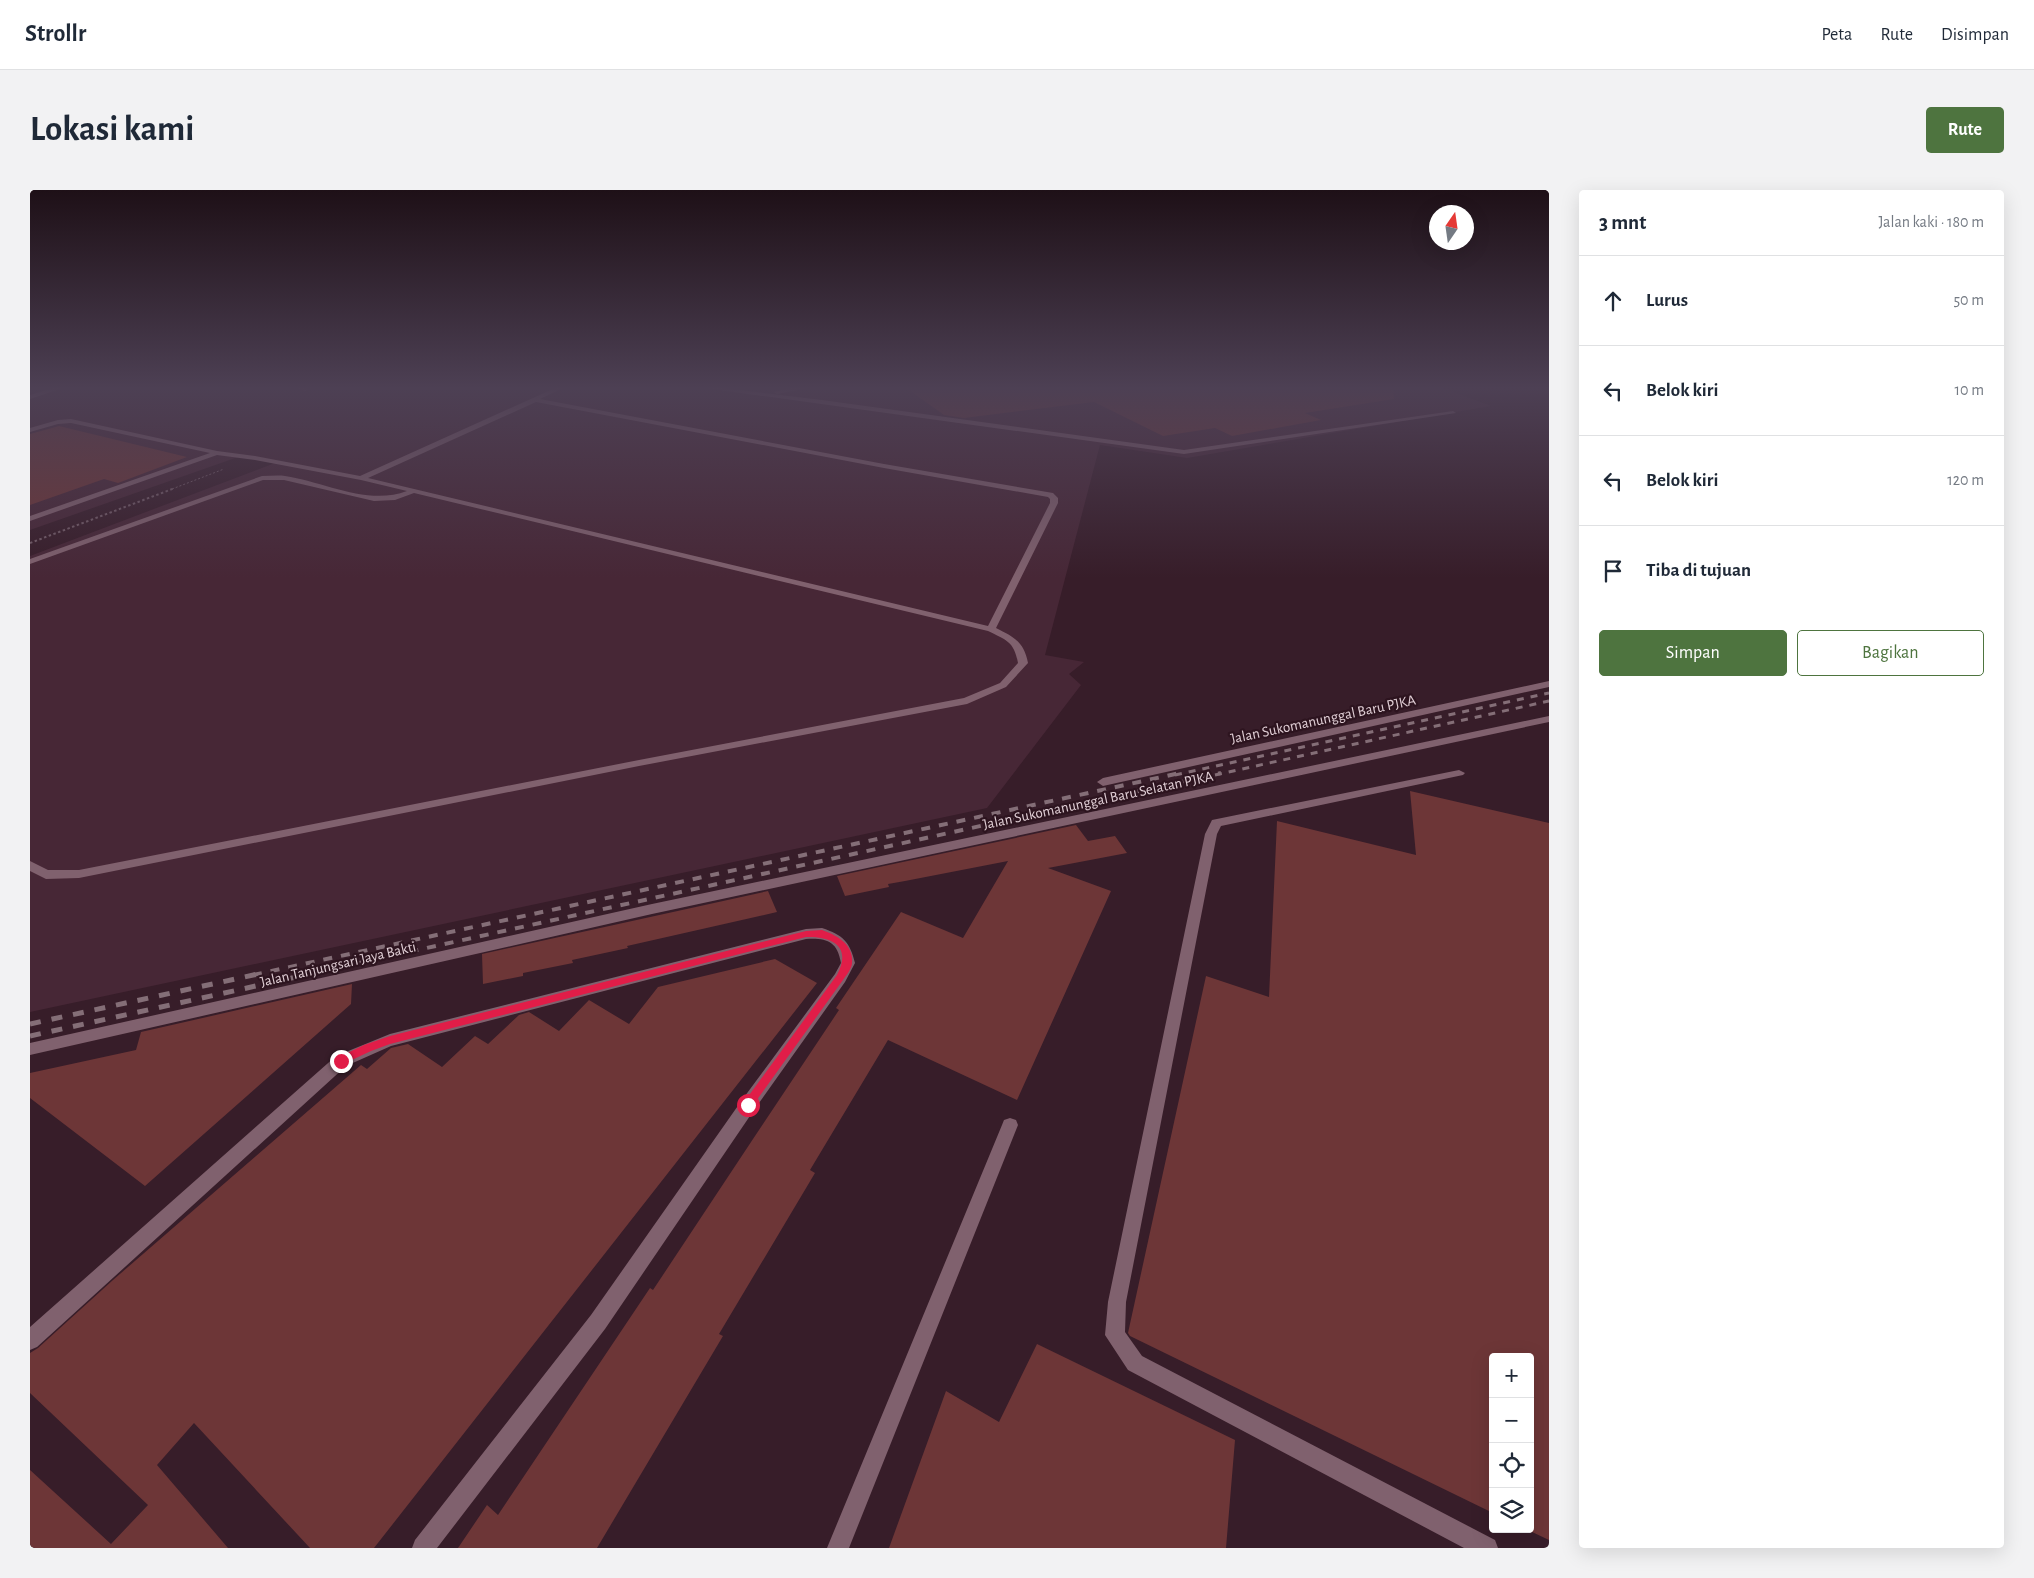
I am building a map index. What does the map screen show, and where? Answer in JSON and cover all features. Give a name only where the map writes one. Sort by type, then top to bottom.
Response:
[{"type":"street","points":[[30,866],[46,875],[79,874],[629,765],[968,701],[1003,685],[1023,663],[1020,647],[1014,640],[991,629],[362,478],[209,451]]},
{"type":"street","points":[[362,478],[421,451]]},
{"type":"street","points":[[807,451],[1050,495],[1054,498],[1054,504],[991,629]]},
{"type":"street","points":[[1162,451],[1188,451]]},
{"type":"street","points":[[30,519],[216,453]]},
{"type":"street","points":[[30,562],[262,478],[284,478],[374,499],[395,498],[413,491]]},
{"type":"street","name":"Jalan Sukomanunggal Baru PJKA","points":[[1103,782],[1549,684]]},
{"type":"street","name":"Jalan Sukomanunggal Baru Selatan PJKA","points":[[652,908],[1210,792],[1549,719]]},
{"type":"street","points":[[1459,773],[1216,823],[1211,834],[1117,1302],[1115,1335],[1135,1363],[1487,1548]]},
{"type":"street","name":"Jalan Tanjungsari Jaya Bakti","points":[[30,1049],[652,908]]},
{"type":"street","points":[[30,1340],[341,1061],[390,1040],[806,934],[822,933],[837,940],[845,949],[848,963],[840,978],[748,1105],[598,1322],[423,1548]]},
{"type":"street","points":[[838,1548],[1010,1125]]},
{"type":"path","points":[[30,543],[255,458]]},
{"type":"shaded area","points":[[30,451],[1098,451],[1045,655],[1084,662],[1069,674],[1081,685],[987,808],[30,1012],[30,556],[275,463],[241,456],[30,530]]},
{"type":"shaded area","points":[[1143,451],[1226,451],[1187,458]]},
{"type":"building","points":[[30,451],[164,451],[187,457],[118,483],[104,479],[30,505]]},
{"type":"building","points":[[1410,791],[1549,823],[1549,1540],[1534,1533],[1534,1353],[1489,1353],[1489,1511],[1130,1336],[1128,1333],[1206,976],[1269,997],[1277,821],[1416,855]]},
{"type":"building","points":[[1076,825],[1088,841],[1115,836],[1127,853],[1048,868],[1111,891],[1017,1100],[888,1040],[810,1170],[815,1173],[719,1334],[723,1336],[597,1548],[458,1548],[487,1505],[498,1515],[650,1288],[653,1290],[839,1010],[836,1008],[901,912],[963,938],[1008,861],[888,884],[889,887],[845,896],[837,876]]},
{"type":"building","points":[[768,891],[777,912],[627,946],[628,948],[572,960],[573,963],[523,973],[523,976],[483,984],[482,954]]},
{"type":"building","points":[[775,959],[817,983],[374,1548],[310,1548],[194,1423],[157,1465],[228,1548],[30,1548],[30,1470],[111,1544],[148,1505],[30,1393],[30,1353],[361,1065],[367,1069],[391,1048],[408,1044],[442,1067],[475,1036],[488,1044],[519,1015],[529,1012],[559,1031],[589,1000],[629,1024],[658,987]]},
{"type":"building","points":[[352,984],[351,1004],[145,1186],[30,1098],[30,1073],[136,1050],[141,1032]]},
{"type":"building","points":[[1037,1344],[1235,1440],[1226,1548],[889,1548],[946,1391],[999,1422]]},
{"type":"railway","points":[[1175,775],[1549,693]]},
{"type":"railway","points":[[1215,775],[1549,701]]},
{"type":"railway","points":[[253,975],[1180,773]]},
{"type":"railway","points":[[304,975],[1221,773]]},
{"type":"railway","points":[[30,1024],[258,974]]},
{"type":"railway","points":[[30,1036],[310,974]]},
{"type":"route","points":[[341,1061],[390,1040],[806,934],[822,933],[837,940],[845,949],[848,963],[840,978],[748,1105]]}]
